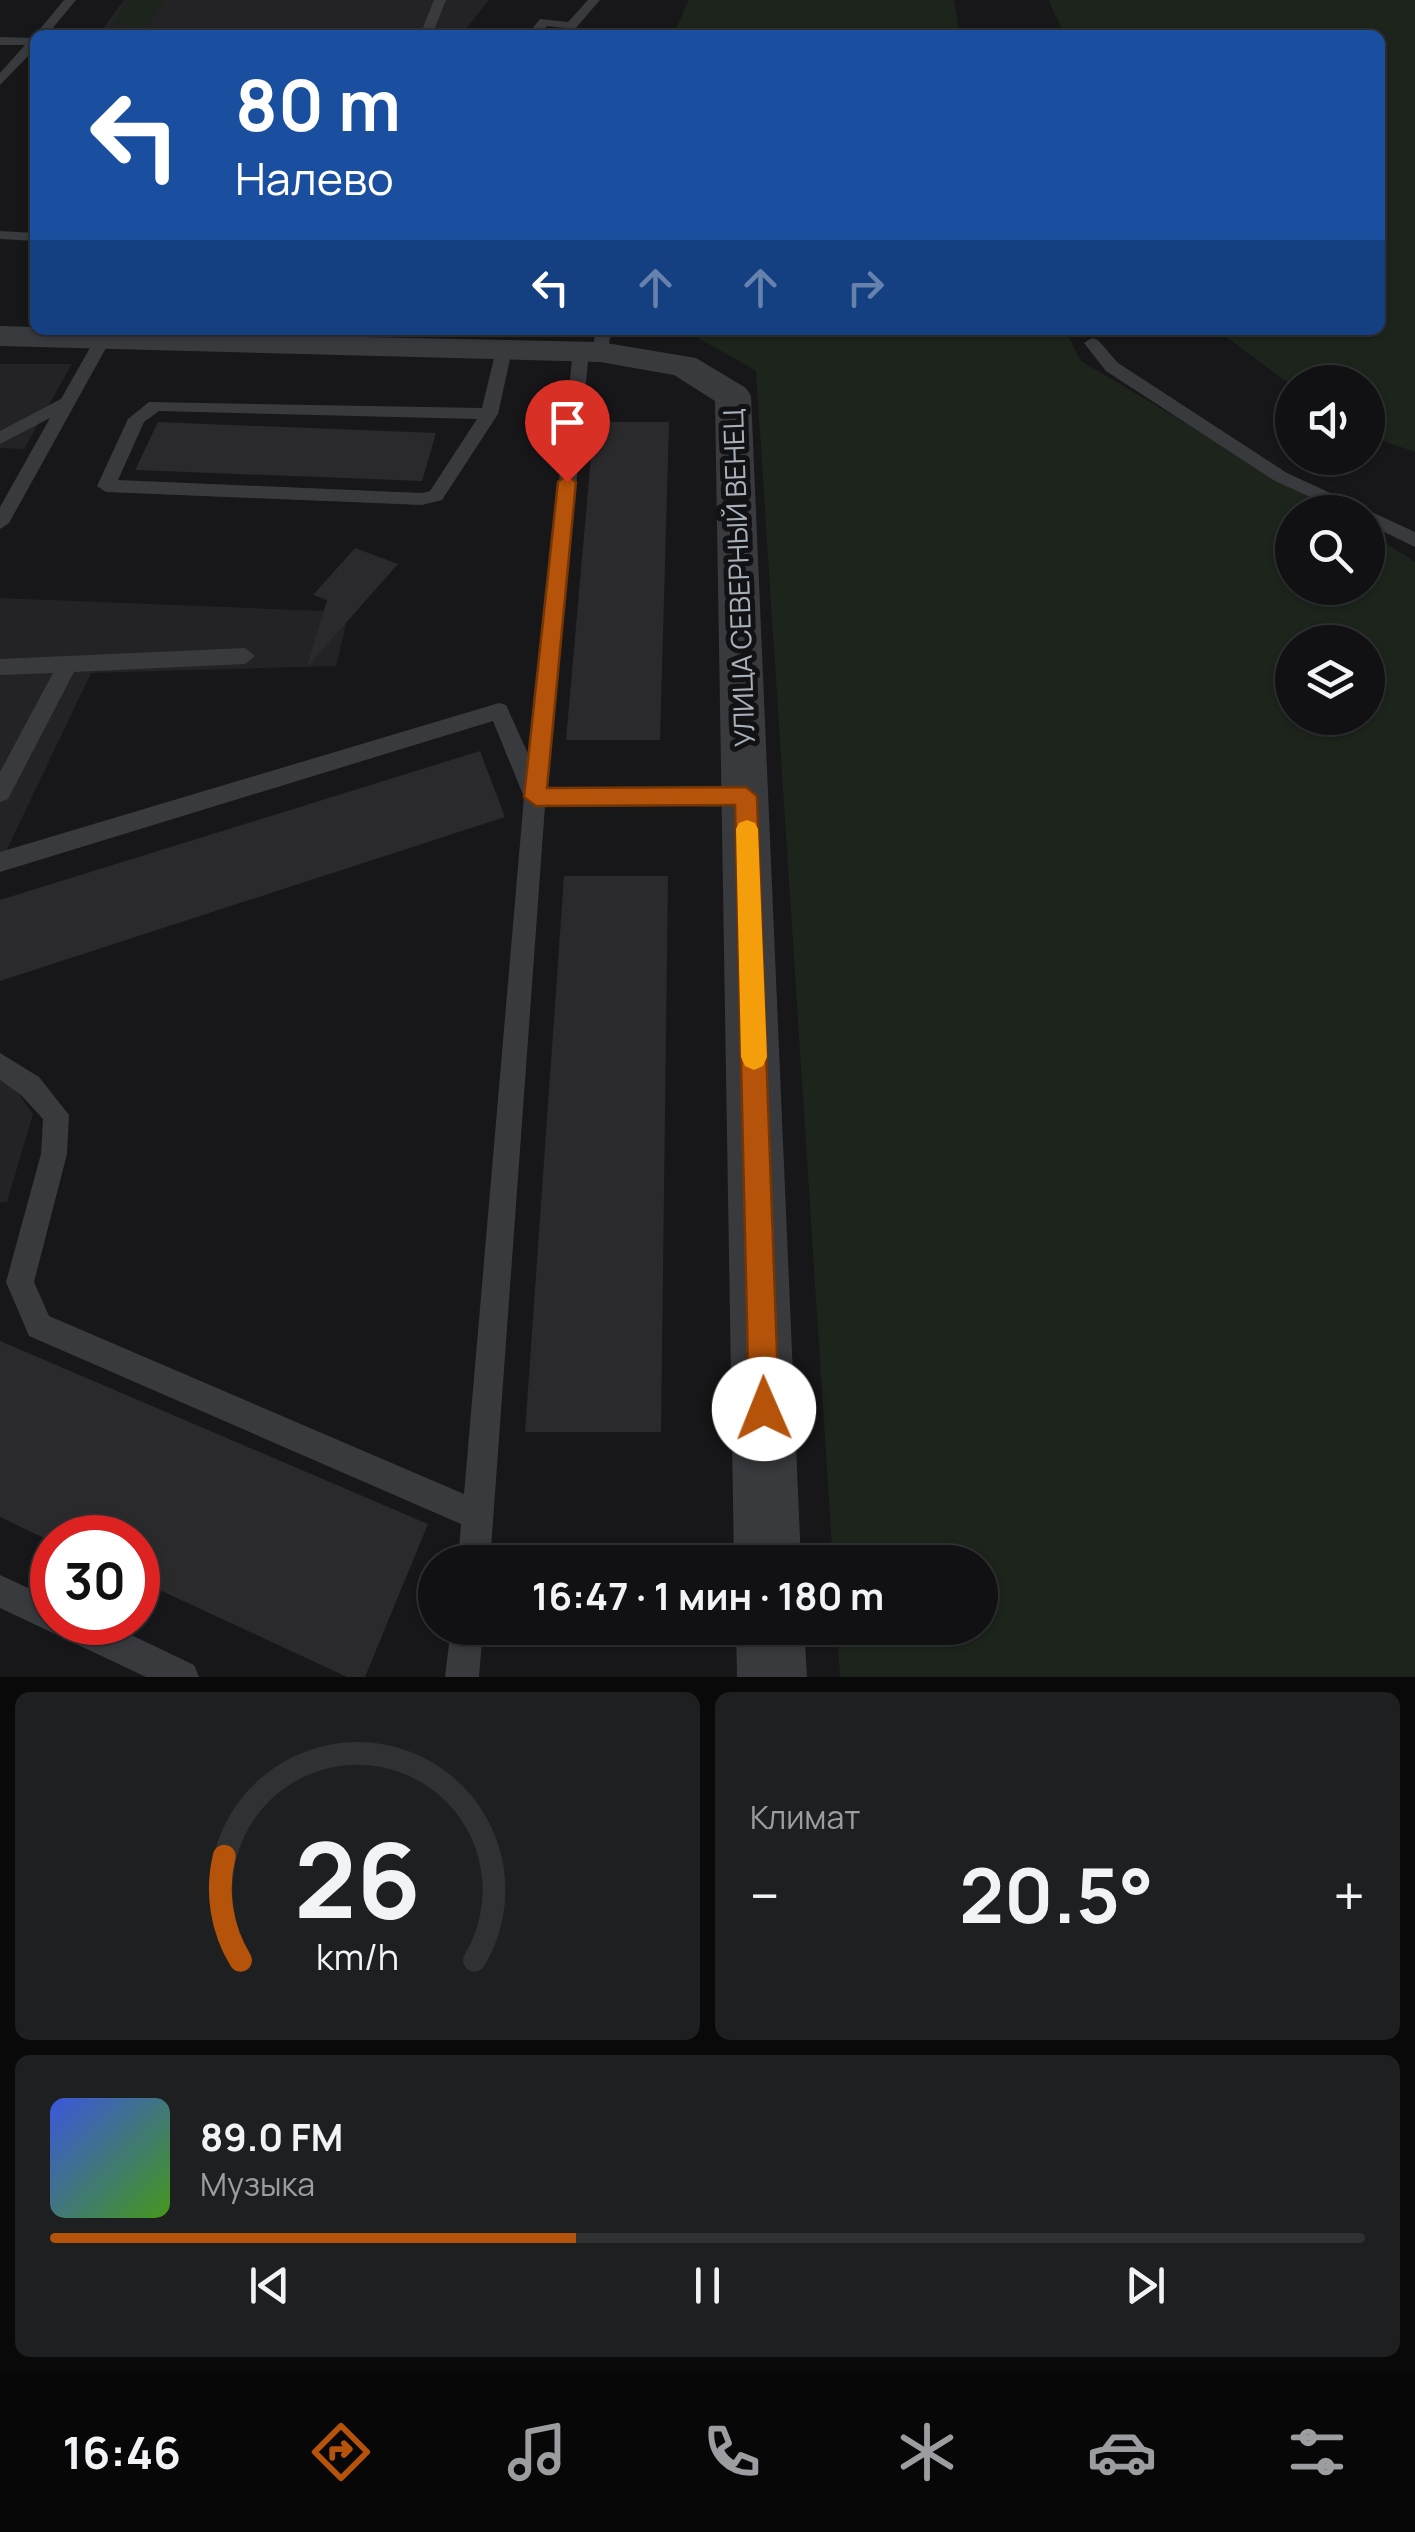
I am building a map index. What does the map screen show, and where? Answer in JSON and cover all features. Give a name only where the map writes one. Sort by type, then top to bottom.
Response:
[{"type":"street","points":[[0,336],[504,350],[595,344]]},
{"type":"street","name":"УЛИЦА СЕВЕРНЫЙ ВЕНЕЦ","points":[[595,344],[684,366],[733,396],[768,1545]]},
{"type":"street","points":[[771,1645],[772,1677]]},
{"type":"lane","points":[[45,30],[70,0]]},
{"type":"lane","points":[[428,30],[440,0]]},
{"type":"lane","points":[[537,30],[544,22],[571,26],[594,0]]},
{"type":"lane","points":[[0,41],[30,42]]},
{"type":"lane","points":[[0,81],[30,48]]},
{"type":"lane","points":[[0,235],[30,236]]},
{"type":"lane","points":[[0,523],[98,336]]},
{"type":"lane","points":[[1092,343],[1112,367],[1280,478],[1319,495]]},
{"type":"lane","points":[[475,1545],[536,797],[595,344]]},
{"type":"lane","points":[[489,414],[155,406],[137,419],[106,486],[422,500],[436,496],[489,414],[504,350]]},
{"type":"lane","points":[[0,438],[65,403]]},
{"type":"lane","points":[[1385,525],[1415,540]]},
{"type":"lane","points":[[0,667],[244,656]]},
{"type":"lane","points":[[0,793],[68,666]]},
{"type":"lane","points":[[0,862],[499,711],[536,797]]},
{"type":"lane","points":[[536,797],[746,796]]},
{"type":"lane","points":[[0,1065],[30,1086],[56,1115],[54,1154],[20,1282],[39,1326],[478,1516]]},
{"type":"lane","points":[[0,1591],[30,1605]]},
{"type":"lane","points":[[115,1645],[182,1677]]},
{"type":"lane","points":[[462,1677],[465,1645]]},
{"type":"shaded area","points":[[124,0],[489,0],[465,30],[102,30]]},
{"type":"shaded area","points":[[130,0],[165,0],[147,26],[111,25]]},
{"type":"shaded area","points":[[689,0],[954,0],[959,30],[675,30]]},
{"type":"shaded area","points":[[1048,0],[1415,0],[1415,452],[1385,442],[1385,365],[1275,365],[1275,373],[1224,335],[1385,335],[1385,30],[1063,30]]},
{"type":"shaded area","points":[[693,335],[1068,335],[1081,361],[1307,495],[1275,495],[1275,605],[1385,605],[1385,543],[1415,562],[1415,1677],[840,1677],[838,1645],[998,1645],[998,1545],[832,1545],[756,371]]},
{"type":"shaded area","points":[[0,364],[72,364],[24,449],[0,448]]},
{"type":"shaded area","points":[[0,598],[349,612],[336,666],[91,673],[0,864]]},
{"type":"shaded area","points":[[0,1067],[33,1114],[7,1202],[0,1202]]},
{"type":"building","points":[[158,422],[436,433],[422,481],[135,470]]},
{"type":"building","points":[[594,422],[669,422],[660,740],[566,740]]},
{"type":"building","points":[[355,548],[398,564],[307,667],[327,600],[313,595]]},
{"type":"building","points":[[480,751],[505,817],[0,981],[0,900]]},
{"type":"building","points":[[564,876],[668,876],[661,1432],[525,1432]]},
{"type":"building","points":[[0,1341],[428,1524],[365,1677],[347,1677],[160,1590],[160,1515],[30,1515],[30,1531],[0,1517]]},
{"type":"slow traffic","points":[[747,829],[754,1057]]},
{"type":"route","points":[[567,482],[536,797],[746,796],[764,1409]]}]
